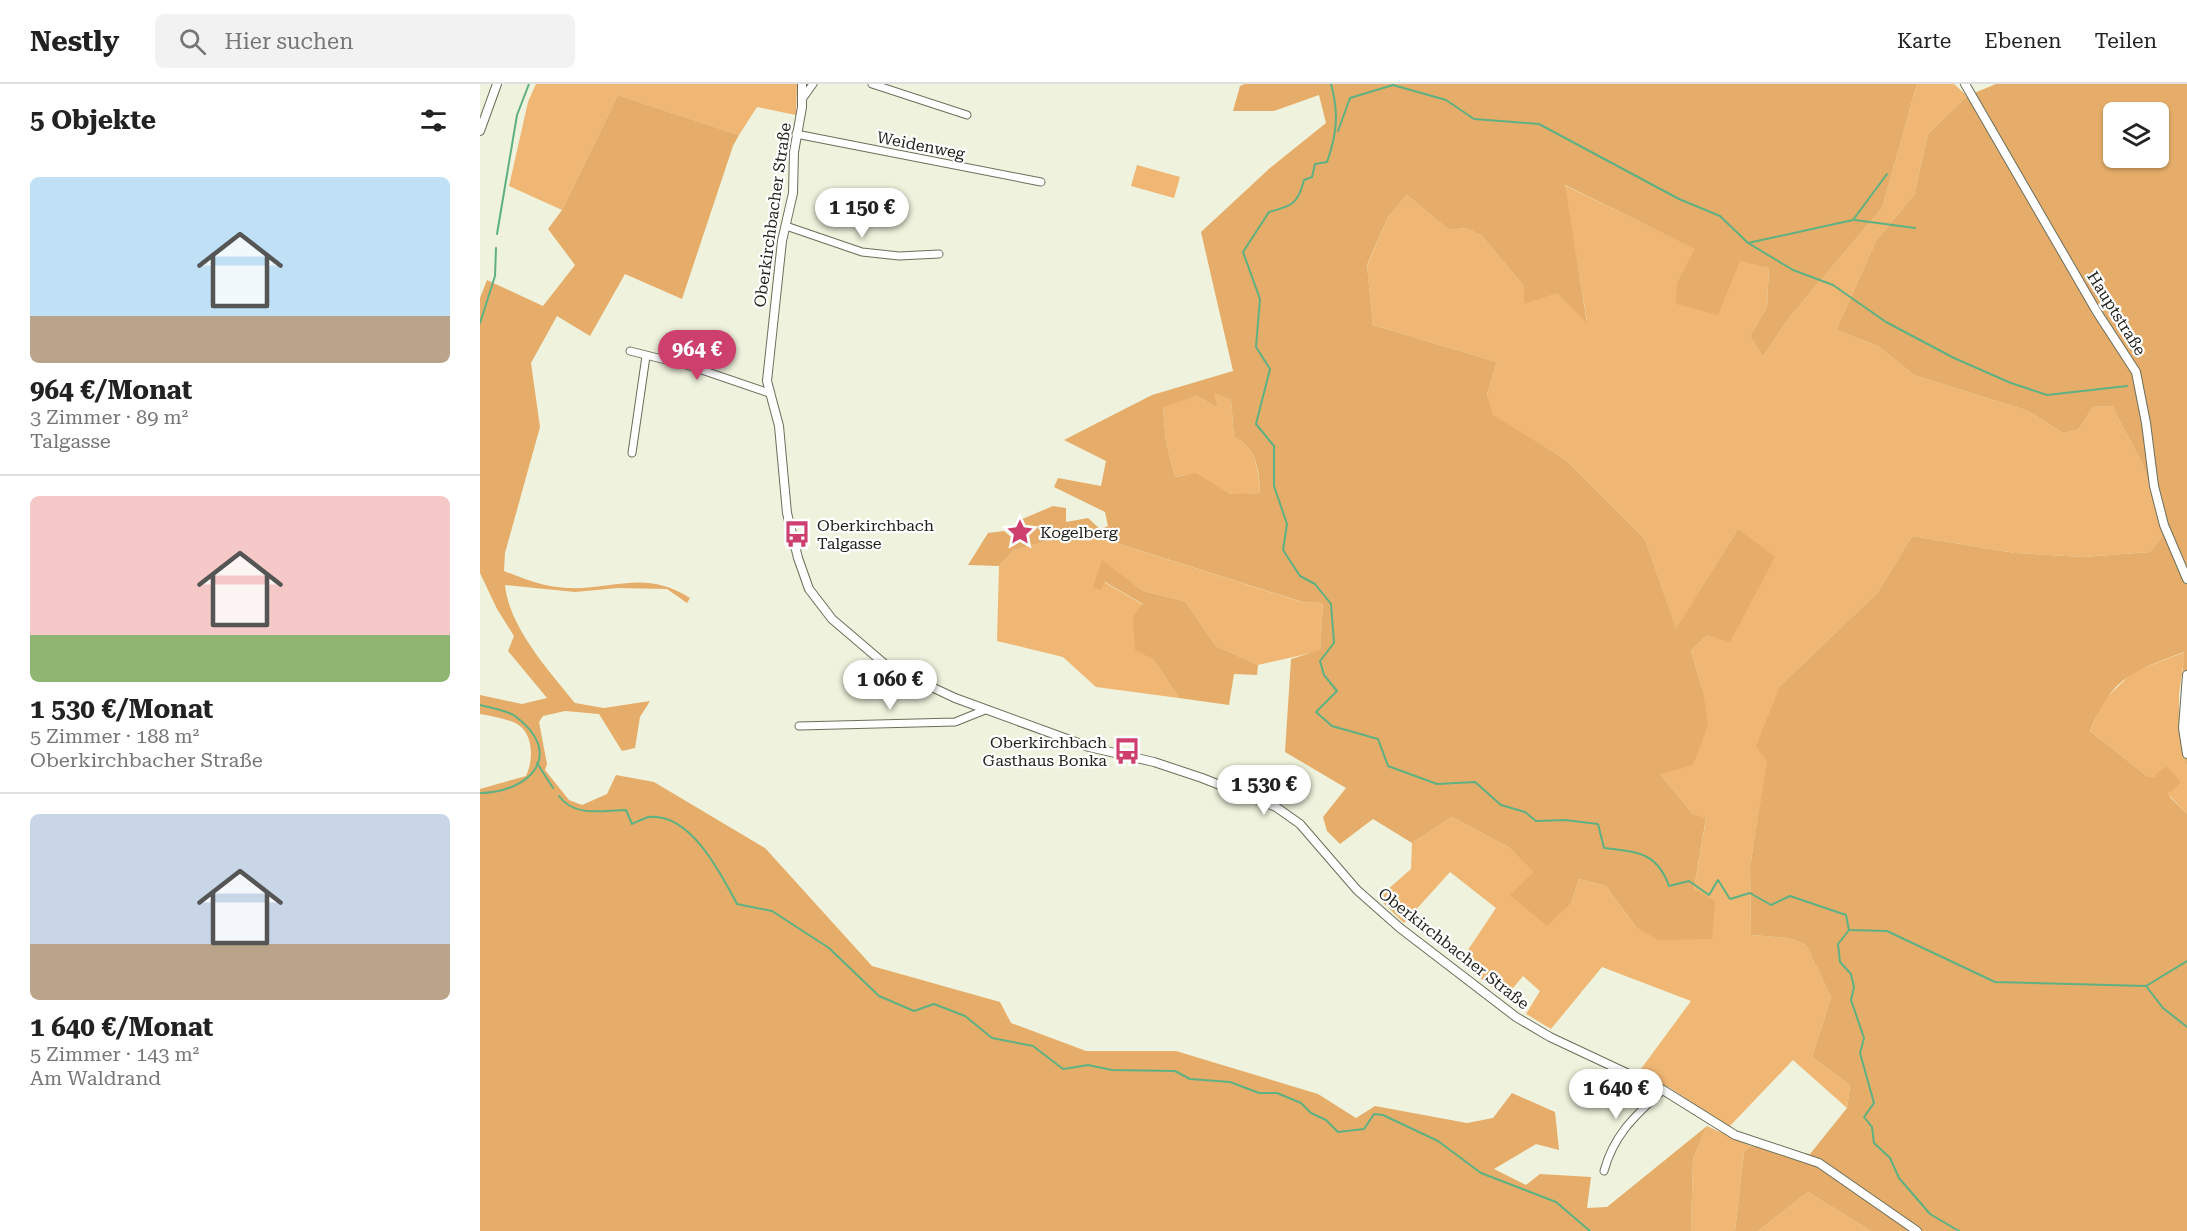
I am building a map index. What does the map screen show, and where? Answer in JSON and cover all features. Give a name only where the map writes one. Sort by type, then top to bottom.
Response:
[{"type":"street","points":[[480,131],[497,84]]},
{"type":"street","name":"Oberkirchbacher Straße","points":[[802,84],[803,98],[796,134],[794,193],[786,226],[770,341],[767,381],[779,426],[786,513],[804,577],[817,601],[845,632],[887,666],[985,710],[1089,747],[1154,762],[1202,777],[1276,807],[1307,830],[1357,890],[1400,928],[1516,1017],[1550,1037],[1662,1090],[1734,1135],[1819,1163],[1917,1231]]},
{"type":"street","points":[[803,98],[813,84]]},
{"type":"street","points":[[872,84],[967,115]]},
{"type":"street","name":"Hauptstraße","points":[[1965,84],[2097,312],[2136,372],[2146,423],[2154,486],[2164,525],[2187,579]]},
{"type":"street","name":"Weidenweg","points":[[796,134],[1041,182]]},
{"type":"street","points":[[786,226],[862,252],[898,256],[939,254]]},
{"type":"street","points":[[630,351],[690,366],[770,393]]},
{"type":"street","points":[[632,453],[646,356]]},
{"type":"street","points":[[2187,675],[2183,728],[2187,754]]},
{"type":"street","points":[[799,726],[955,722],[985,710]]},
{"type":"street","points":[[1604,1171],[1610,1148],[1633,1118],[1662,1090]]},
{"type":"shaded area","points":[[536,84],[797,84],[796,115],[757,107],[739,135],[618,95],[562,210],[509,186],[528,102]]},
{"type":"shaded area","points":[[1245,84],[1917,84],[1882,208],[1788,319],[1763,357],[1750,336],[1767,307],[1769,268],[1740,261],[1718,315],[1676,304],[1677,282],[1695,249],[1565,185],[1587,323],[1557,293],[1524,304],[1524,286],[1481,235],[1465,228],[1449,230],[1407,195],[1388,217],[1367,265],[1373,325],[1497,362],[1487,394],[1493,415],[1566,460],[1645,539],[1676,629],[1738,529],[1775,557],[1730,642],[1707,635],[1691,651],[1703,691],[1708,725],[1693,765],[1660,774],[1693,814],[1706,818],[1694,889],[1715,901],[1712,939],[1658,940],[1636,927],[1606,886],[1579,879],[1571,903],[1547,926],[1510,895],[1534,872],[1510,848],[1452,817],[1412,843],[1373,819],[1340,844],[1327,831],[1323,817],[1346,788],[1285,752],[1291,659],[1320,650],[1323,603],[1302,602],[1082,532],[1014,550],[999,566],[968,565],[988,533],[1004,531],[1010,536],[1018,534],[1020,520],[1053,506],[1066,508],[1066,522],[1088,518],[1100,529],[1108,526],[1105,512],[1054,487],[1058,478],[1101,486],[1106,461],[1064,440],[1152,395],[1233,371],[1201,232],[1270,168],[1326,123],[1319,95],[1274,111],[1233,111],[1240,86]],"holes":[[[1214,393],[1231,400],[1234,437],[1248,447],[1252,453],[1259,476],[1260,493],[1230,494],[1196,473],[1175,477],[1166,442],[1163,407],[1197,396],[1218,408]]]},
{"type":"shaded area","points":[[1917,84],[1954,84],[1967,96],[1928,134],[1914,195],[1876,241],[1836,330],[1878,346],[1914,375],[2028,411],[2063,433],[2078,430],[2093,407],[2112,406],[2142,463],[2164,534],[2150,552],[2083,557],[2015,553],[1912,536],[1878,592],[1780,686],[1750,867],[1751,935],[1789,938],[1806,945],[1831,997],[1812,1057],[1850,1085],[1847,1108],[1793,1060],[1729,1127],[1670,1088],[1638,1073],[1691,1001],[1602,967],[1551,1029],[1526,1014],[1540,991],[1523,976],[1505,998],[1460,962],[1496,908],[1450,872],[1404,923],[1378,898],[1411,869],[1412,843],[1452,817],[1510,848],[1571,903],[1579,879],[1606,886],[1636,927],[1694,889],[1706,819],[1693,814],[1660,774],[1703,691],[1691,651],[1707,635],[1738,529],[1676,630],[1645,539],[1566,460],[1492,415],[1487,394],[1497,362],[1373,325],[1367,266],[1388,217],[1407,195],[1449,230],[1465,228],[1481,235],[1524,286],[1557,293],[1587,321],[1564,185],[1696,249],[1677,282],[1740,260],[1769,268],[1767,307],[1750,336],[1763,357],[1788,319],[1882,208]]},
{"type":"shaded area","points":[[1996,84],[2187,84],[2187,767],[2180,724],[2184,652],[2137,671],[2126,678],[2107,698],[2090,731],[2148,777],[2157,777],[2155,775],[2166,766],[2181,782],[2171,792],[2167,791],[2187,814],[2187,1231],[1871,1231],[1808,1192],[1758,1231],[1735,1231],[1744,1152],[1751,1146],[1810,1154],[1847,1108],[1850,1085],[1812,1057],[1831,997],[1806,945],[1789,938],[1751,935],[1750,867],[1767,761],[1756,746],[1780,686],[1878,592],[1912,536],[2015,553],[2083,557],[2150,552],[2164,534],[2142,463],[2112,406],[2093,407],[2078,430],[2063,433],[2028,411],[1914,375],[1878,346],[1836,330],[1876,241],[1914,195],[1928,134],[1967,96]]},
{"type":"shaded area","points":[[618,95],[739,135],[733,146],[682,299],[625,274],[590,336],[557,316],[531,363],[540,427],[505,553],[504,571],[535,582],[567,588],[629,583],[658,584],[690,598],[687,603],[667,589],[618,588],[575,592],[505,585],[508,601],[522,632],[542,663],[575,703],[604,708],[650,701],[640,717],[635,748],[622,751],[599,714],[565,711],[543,716],[539,722],[547,764],[545,770],[569,800],[582,805],[607,794],[616,775],[654,782],[765,848],[872,966],[1000,1002],[1011,1023],[1086,1051],[1176,1051],[1318,1094],[1356,1118],[1375,1106],[1467,1123],[1493,1118],[1512,1093],[1555,1112],[1559,1150],[1536,1144],[1494,1169],[1526,1185],[1540,1174],[1591,1177],[1587,1208],[1607,1207],[1707,1126],[1693,1159],[1691,1231],[480,1231],[480,789],[526,776],[531,754],[528,738],[520,726],[505,719],[480,714],[480,695],[522,704],[547,698],[508,651],[514,636],[497,609],[480,573],[480,298],[487,280],[543,306],[575,265],[548,229],[562,210]]},
{"type":"shaded area","points":[[1137,165],[1180,177],[1174,198],[1131,186]]},
{"type":"shaded area","points":[[1213,392],[1231,400],[1234,437],[1252,453],[1257,468],[1260,493],[1232,494],[1194,475],[1175,477],[1166,442],[1163,406],[1197,396],[1218,408]]},
{"type":"shaded area","points":[[1082,532],[1301,602],[1323,603],[1320,651],[1258,665],[1216,646],[1185,601],[1143,591],[1102,561],[1104,582],[1144,605],[1153,659],[1179,698],[1096,687],[1063,657],[997,641],[999,566],[1014,550]]},
{"type":"shaded area","points":[[1102,560],[1143,591],[1185,601],[1216,646],[1258,665],[1257,675],[1234,674],[1229,705],[1179,698],[1153,659],[1135,650],[1133,616],[1143,604],[1105,582],[1101,590],[1093,587]]},
{"type":"shaded area","points":[[2185,652],[2179,694],[2179,727],[2187,767],[2187,814],[2167,793],[2166,766],[2156,775],[2157,777],[2148,777],[2090,731],[2103,701],[2133,672]]},
{"type":"shaded area","points":[[1707,1126],[1751,1146],[1744,1152],[1735,1231],[1691,1231],[1693,1159]]},
{"type":"shaded area","points":[[1808,1192],[1871,1231],[1758,1231]]},
{"type":"waterway","points":[[497,234],[517,115],[529,84]]},
{"type":"waterway","points":[[1331,84],[1336,123],[1327,162],[1315,164],[1312,177],[1304,180],[1293,203],[1269,212],[1243,252],[1260,299],[1256,347],[1270,369],[1256,424],[1274,446],[1274,486],[1287,524],[1283,550],[1300,576],[1315,584],[1331,604],[1334,643],[1320,661],[1324,675],[1337,691],[1316,712],[1332,726],[1378,739],[1388,766],[1437,784],[1475,782],[1501,805],[1525,812],[1536,821],[1565,820],[1598,824],[1604,848],[1636,853],[1652,860],[1664,875],[1669,886],[1689,881],[1709,895],[1718,880],[1730,899],[1750,893],[1771,905],[1790,896],[1846,915],[1849,930],[1887,931],[1995,982],[2146,986],[2163,1008],[2187,1027]]},
{"type":"waterway","points":[[1338,131],[1350,98],[1393,85],[1446,100],[1474,119],[1539,124],[1679,199],[1720,216],[1748,243],[1793,270],[1833,285],[1886,322],[1954,358],[2011,383],[2047,395],[2127,386]]},
{"type":"waterway","points":[[1748,243],[1853,220],[1887,174]]},
{"type":"waterway","points":[[1855,220],[1915,228]]},
{"type":"waterway","points":[[480,323],[495,276],[496,248]]},
{"type":"waterway","points":[[480,705],[515,716],[530,730],[538,744],[540,756],[536,768],[527,778],[514,786],[480,793]]},
{"type":"waterway","points":[[537,763],[553,788]]},
{"type":"waterway","points":[[559,796],[566,803],[581,810],[626,810],[632,824],[649,817],[664,818],[678,825],[703,848],[737,904],[772,911],[829,948],[879,996],[914,1011],[934,1004],[965,1016],[992,1038],[1033,1046],[1063,1069],[1088,1065],[1112,1070],[1175,1071],[1190,1079],[1230,1082],[1259,1093],[1277,1093],[1301,1103],[1311,1113],[1326,1120],[1338,1132],[1364,1129],[1374,1114],[1383,1115],[1438,1141],[1481,1173],[1556,1202],[1590,1231]]},
{"type":"waterway","points":[[1849,930],[1838,944],[1840,962],[1851,974],[1854,987],[1851,1000],[1864,1038],[1860,1053],[1874,1103],[1864,1117],[1872,1127],[1874,1143],[1890,1158],[1899,1178],[1930,1214],[1959,1231]]},
{"type":"waterway","points":[[2146,986],[2187,961]]},
{"type":"place","name":"Kogelberg","points":[[1020,532]]},
{"type":"place","name":"Oberkirchbach Talgasse","points":[[797,534]]},
{"type":"place","name":"Oberkirchbach Gasthaus Bonka","points":[[1127,751]]}]
